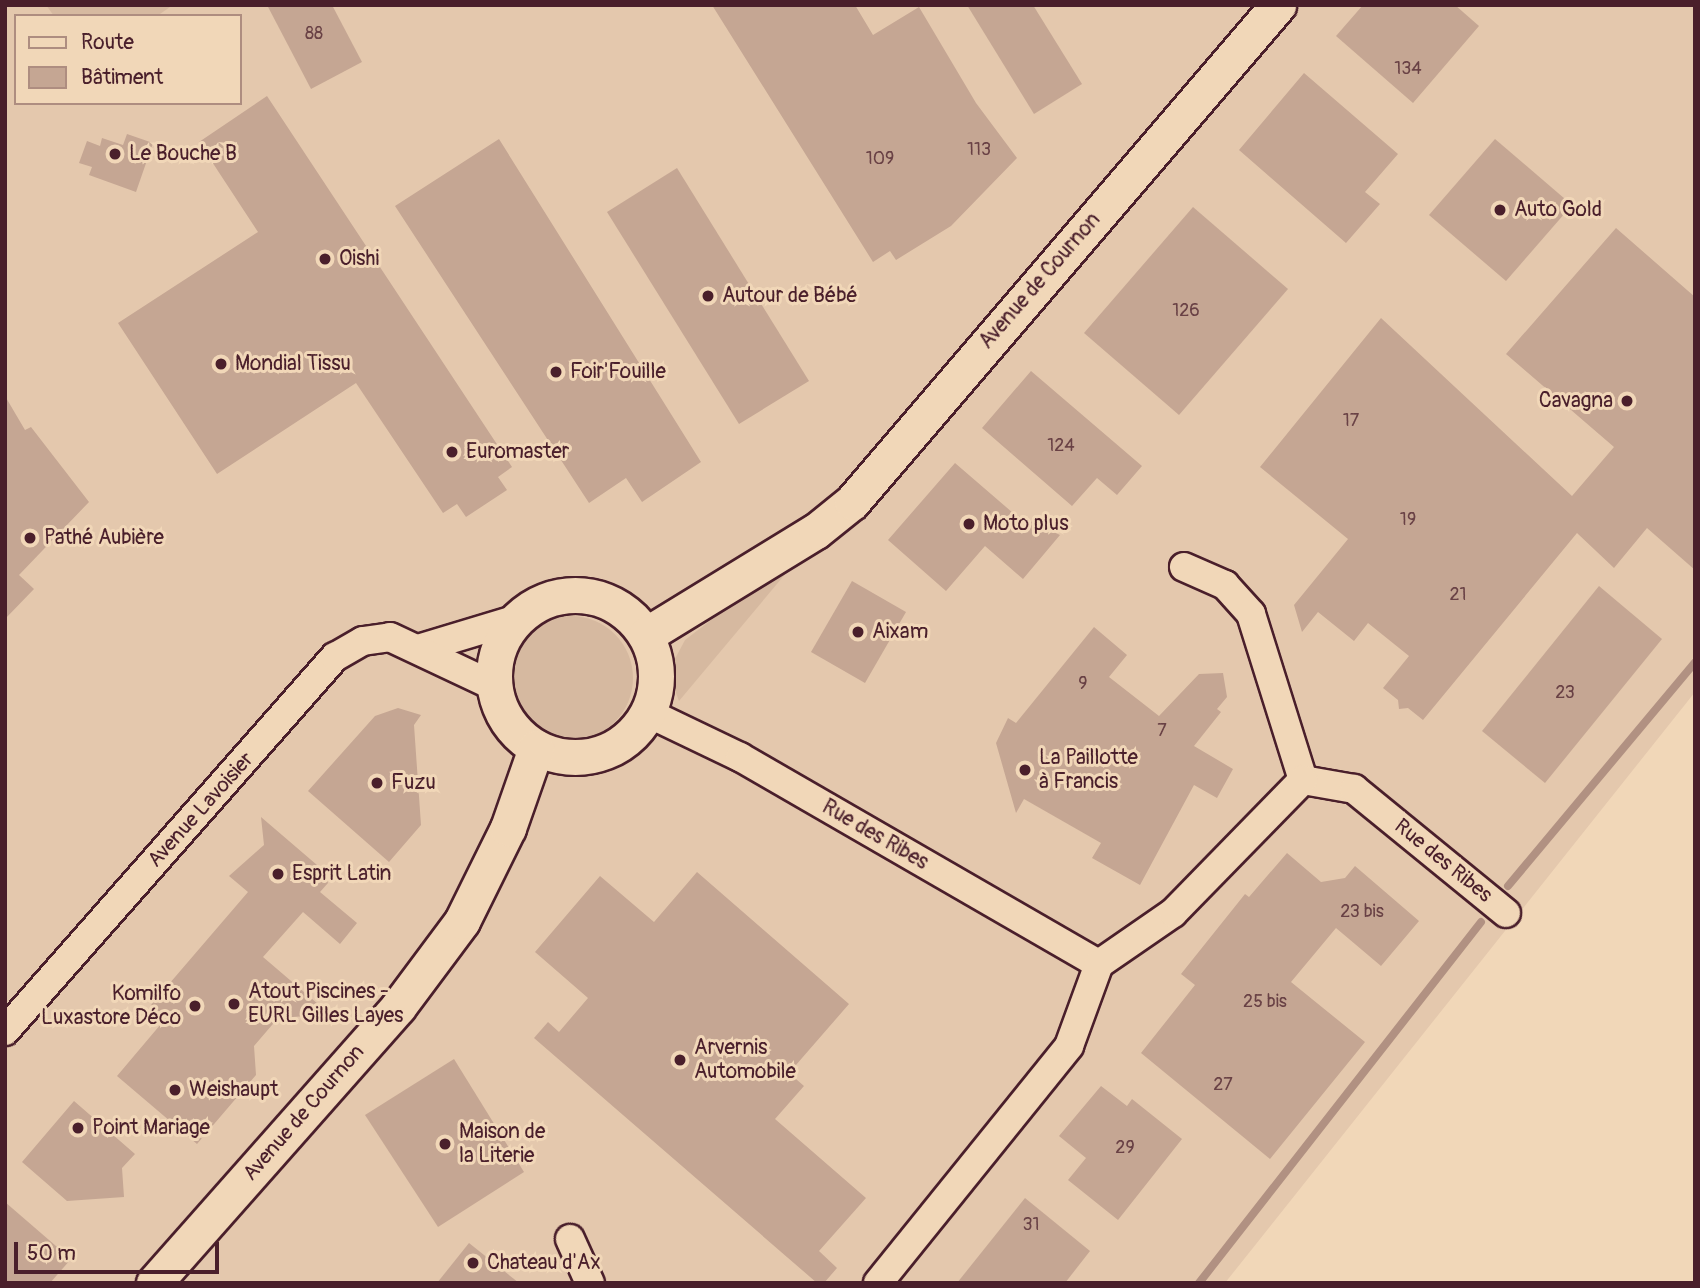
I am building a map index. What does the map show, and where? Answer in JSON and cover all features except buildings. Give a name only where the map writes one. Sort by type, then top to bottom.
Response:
[{"type":"main road","name":"Avenue de Cournon","points":[[791,542],[1259,5]]},
{"type":"main road","name":"Avenue de Cournon","points":[[646,635],[791,542],[816,531],[852,502],[1278,5]]},
{"type":"main road","points":[[585,595],[620,608],[646,635],[655,660],[656,687],[648,713],[628,739],[599,754],[567,758],[536,748],[507,722],[494,686],[498,650],[517,619],[549,599],[585,595]]},
{"type":"main road","name":"Avenue de Cournon","points":[[154,1283],[398,1007],[462,921],[508,828],[536,748]]},
{"type":"street","points":[[878,1283],[1069,1046],[1099,964],[1173,913],[1303,780],[1251,614],[1225,585],[1184,567]]},
{"type":"street","points":[[421,648],[517,619]]},
{"type":"street","name":"Avenue Lavoisier","points":[[5,1031],[335,657],[363,641],[390,637],[421,648],[494,686]]},
{"type":"street","name":"Rue des Ribes","points":[[648,713],[740,757],[1099,964]]},
{"type":"street","name":"Rue des Ribes","points":[[1303,780],[1354,789],[1506,913]]},
{"type":"street","points":[[570,1240],[590,1283]]},
{"type":"shaded area","points":[[5,5],[1695,5],[1695,692],[1225,1283],[5,1283]]},
{"type":"shaded area","points":[[46,5],[173,5],[160,14],[53,14]]},
{"type":"shaded area","points":[[787,562],[792,566],[679,701],[668,672],[685,640]]},
{"type":"shaded area","points":[[571,616],[595,620],[615,634],[629,654],[633,678],[629,702],[615,722],[595,736],[571,740],[547,736],[527,722],[513,702],[509,678],[513,654],[527,634],[547,620]]},
{"type":"waterway","points":[[1508,886],[1695,662]]},
{"type":"waterway","points":[[1199,1283],[1481,922]]},
{"type":"place","name":"Le Bouche B","points":[[115,154]]},
{"type":"place","name":"Auto Gold","points":[[1500,210]]},
{"type":"place","name":"Oishi","points":[[325,259]]},
{"type":"place","name":"Autour de Bébé","points":[[708,296]]},
{"type":"place","name":"Mondial Tissu","points":[[221,364]]},
{"type":"place","name":"Foir'Fouille","points":[[556,372]]},
{"type":"place","name":"Cavagna","points":[[1627,401]]},
{"type":"place","name":"Euromaster","points":[[452,452]]},
{"type":"place","name":"Moto plus","points":[[969,524]]},
{"type":"place","name":"Pathé Aubière","points":[[30,538]]},
{"type":"place","name":"Aixam","points":[[858,632]]},
{"type":"place","name":"La Paillotte à Francis","points":[[1025,770]]},
{"type":"place","name":"Fuzu","points":[[377,783]]},
{"type":"place","name":"Esprit Latin","points":[[278,874]]},
{"type":"place","name":"Atout Piscines - EURL Gilles Layes","points":[[234,1004]]},
{"type":"place","name":"Komilfo Luxastore Déco","points":[[195,1006]]},
{"type":"place","name":"Arvernis Automobile","points":[[680,1060]]},
{"type":"place","name":"Weishaupt","points":[[175,1090]]},
{"type":"place","name":"Point Mariage","points":[[78,1128]]},
{"type":"place","name":"Maison de la Literie","points":[[445,1144]]},
{"type":"place","name":"Chateau d'Ax","points":[[473,1263]]}]
